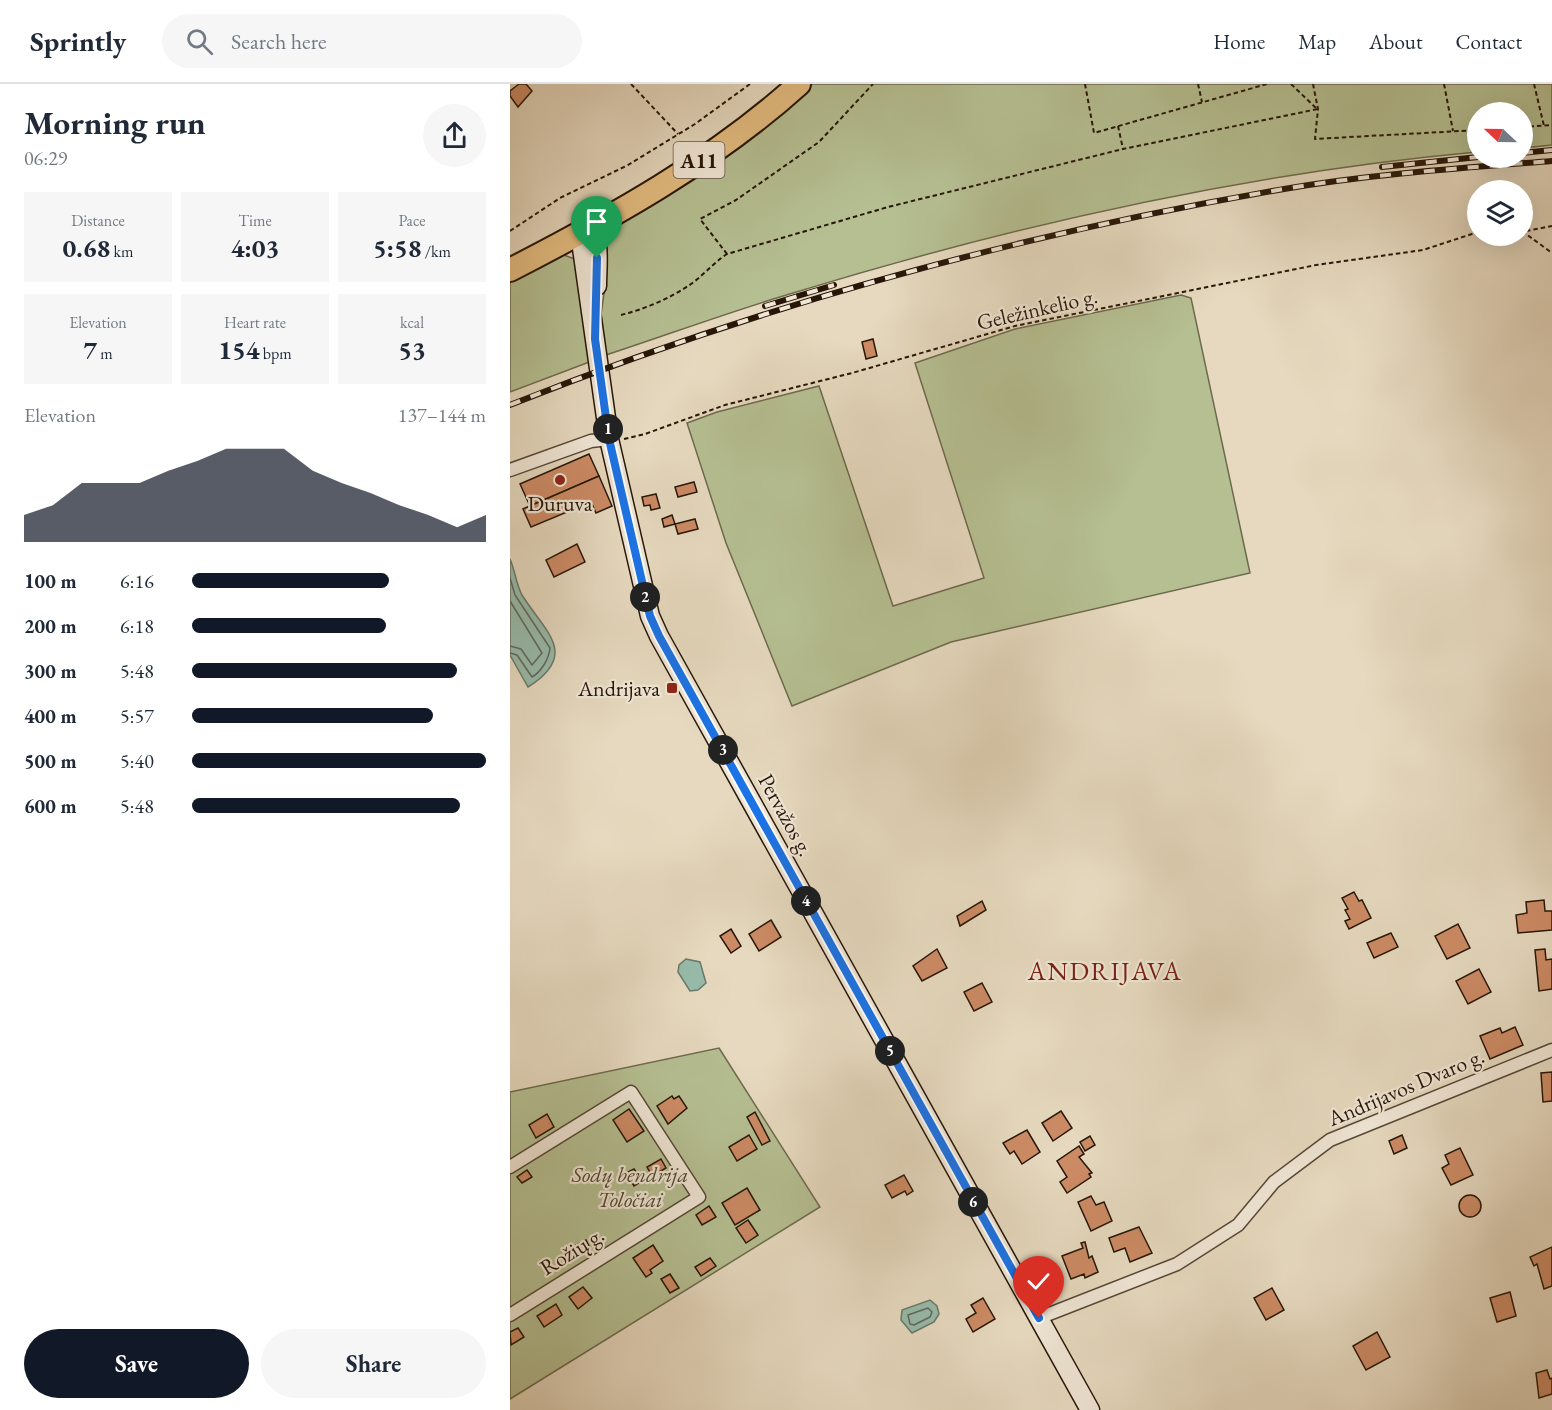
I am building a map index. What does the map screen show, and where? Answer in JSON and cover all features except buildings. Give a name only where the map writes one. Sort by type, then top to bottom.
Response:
[{"type":"highway","name":"A11","points":[[510,255],[586,226],[714,135],[780,84]]},
{"type":"highway","name":"A11","points":[[510,270],[690,167],[776,104],[799,84]]},
{"type":"main road","name":"Pervažos g.","points":[[586,226],[597,250],[595,339],[609,439],[641,580],[659,636],[1090,1410]]},
{"type":"street","points":[[510,470],[591,441],[609,439]]},
{"type":"street","name":"Andrijavos Dvaro g.","points":[[1039,1318],[1177,1264],[1238,1225],[1274,1182],[1330,1140],[1552,1050]]},
{"type":"street","name":"Rožių g.","points":[[510,1167],[631,1092],[699,1197],[510,1315]]},
{"type":"path","points":[[631,84],[678,135]]},
{"type":"path","points":[[510,231],[560,198],[628,165],[678,135],[750,84]]},
{"type":"path","points":[[727,254],[700,219],[736,200],[819,142],[873,84]]},
{"type":"path","points":[[1085,84],[1094,133],[1267,84]]},
{"type":"path","points":[[1198,84],[1202,102]]},
{"type":"path","points":[[1291,84],[1318,109]]},
{"type":"path","points":[[1313,84],[1318,109],[1315,139],[1467,130]]},
{"type":"path","points":[[1444,84],[1453,131]]},
{"type":"path","points":[[1534,84],[1544,126]]},
{"type":"path","points":[[621,315],[641,310],[691,284],[710,265],[727,254],[888,207],[1123,149],[1318,109]]},
{"type":"path","points":[[1533,126],[1552,125]]},
{"type":"path","points":[[1118,126],[1123,149]]},
{"type":"path","points":[[1533,229],[1552,226]]},
{"type":"path","name":"Geležinkelio g.","points":[[609,439],[645,434],[725,405],[852,373],[1015,326],[1316,265],[1423,250],[1467,236]]},
{"type":"path","points":[[1533,238],[1552,253]]},
{"type":"green space","points":[[810,84],[1552,84],[1552,145],[1533,147],[1533,102],[1467,102],[1467,153],[1304,173],[1132,205],[1046,224],[961,245],[793,293],[603,356],[599,330],[605,286],[604,244],[607,231],[781,109]]},
{"type":"green space","points":[[561,254],[575,259],[592,361],[510,392],[510,275]]},
{"type":"green space","points":[[1181,295],[1191,298],[1250,573],[951,642],[792,706],[726,543],[687,423],[717,412],[819,386],[893,606],[984,578],[915,363],[1015,329]]},
{"type":"green space","name":"Sodų bendrija Toločiai","points":[[719,1048],[820,1207],[510,1399],[510,1092]]},
{"type":"water","points":[[510,559],[522,595],[548,632],[555,653],[552,664],[544,675],[528,687],[510,655]]},
{"type":"water","points":[[686,959],[700,962],[706,983],[698,990],[690,991],[678,972],[679,965]]},
{"type":"water","points":[[930,1300],[937,1306],[939,1314],[934,1322],[912,1333],[901,1320],[902,1310]]},
{"type":"railway","points":[[1533,152],[1552,150]]},
{"type":"railway","points":[[1382,167],[1467,158]]},
{"type":"railway","points":[[510,405],[604,369],[795,305],[989,251],[1087,228],[1185,207],[1350,179],[1552,161]]},
{"type":"railway","points":[[765,306],[834,285]]},
{"type":"place","name":"Duruva","points":[[560,480]]},
{"type":"place","name":"Andrijava","points":[[672,688]]},
{"type":"district","name":"ANDRIJAVA","points":[[1105,971]]},
{"type":"route","points":[[597,258],[595,339],[609,439],[650,616],[659,636],[1039,1318]]}]
